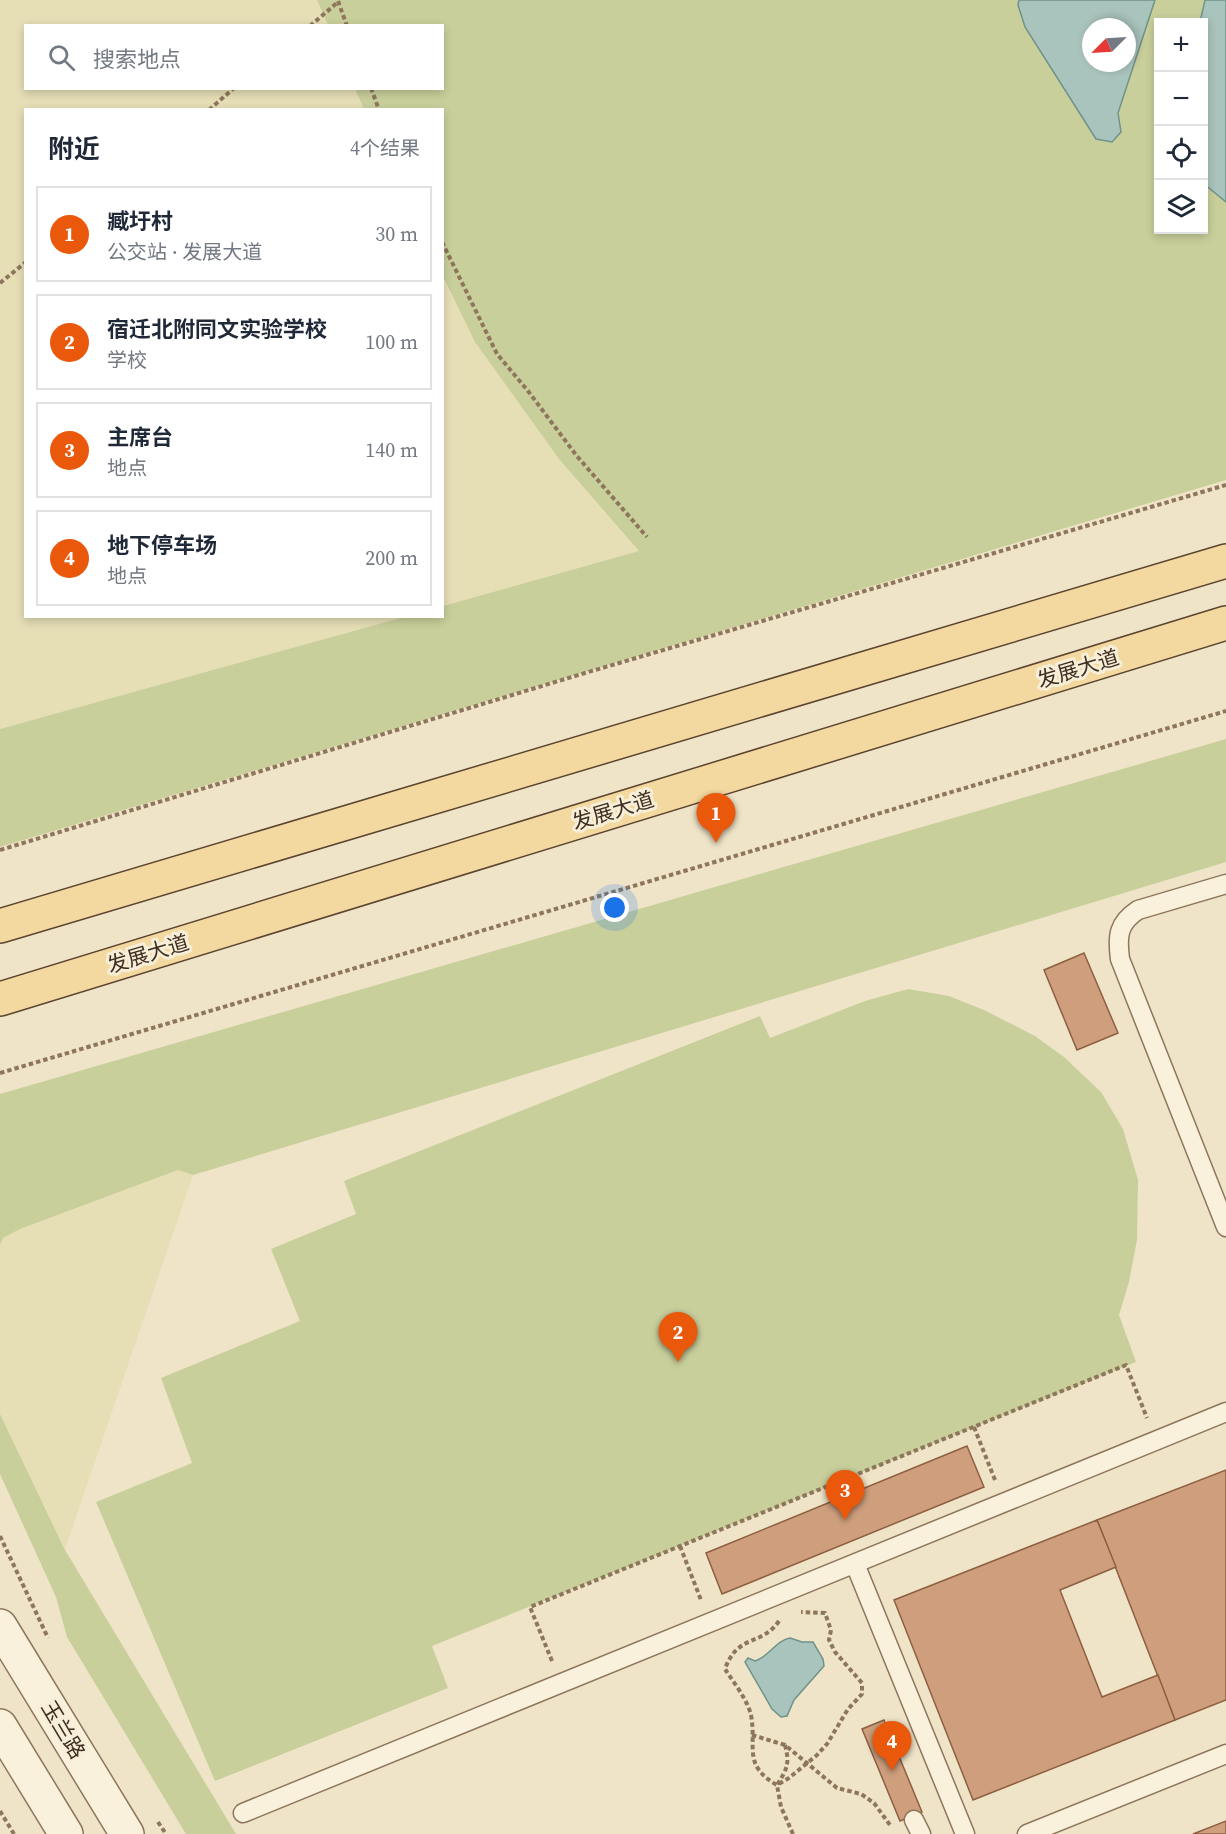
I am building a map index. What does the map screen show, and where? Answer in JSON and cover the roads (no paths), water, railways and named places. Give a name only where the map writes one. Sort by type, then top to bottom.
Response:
[{"type":"main road","points":[[0,926],[1226,561]]},
{"type":"main road","name":"发展大道","points":[[0,999],[1226,623]]},
{"type":"street","name":"玉兰路","points":[[0,1618],[7,1637],[127,1834]]},
{"type":"street","points":[[0,1726],[66,1834]]},
{"type":"lane","points":[[1226,884],[1138,910],[1126,917],[1120,929],[1118,945],[1120,959],[1226,1227]]},
{"type":"lane","points":[[243,1814],[1226,1412]]},
{"type":"lane","points":[[855,1564],[965,1834]]},
{"type":"lane","points":[[1027,1834],[1226,1754]]},
{"type":"water","points":[[1019,0],[1155,0],[1136,58],[1136,18],[1082,18],[1082,72],[1131,72],[1118,113],[1121,132],[1112,142],[1096,139],[1025,27],[1018,5]]},
{"type":"water","points":[[1205,0],[1226,0],[1226,202],[1208,187],[1208,18],[1201,18]]},
{"type":"water","points":[[790,1638],[802,1642],[813,1642],[823,1659],[824,1666],[794,1700],[787,1716],[781,1717],[772,1709],[745,1662],[748,1658],[755,1661],[760,1659],[780,1642]]},
{"type":"place","name":"臧圩村","points":[[716,843]]},
{"type":"place","name":"宿迁北附同文实验学校","points":[[678,1362]]},
{"type":"place","name":"主席台","points":[[845,1520]]},
{"type":"place","name":"地下停车场","points":[[892,1771]]}]
